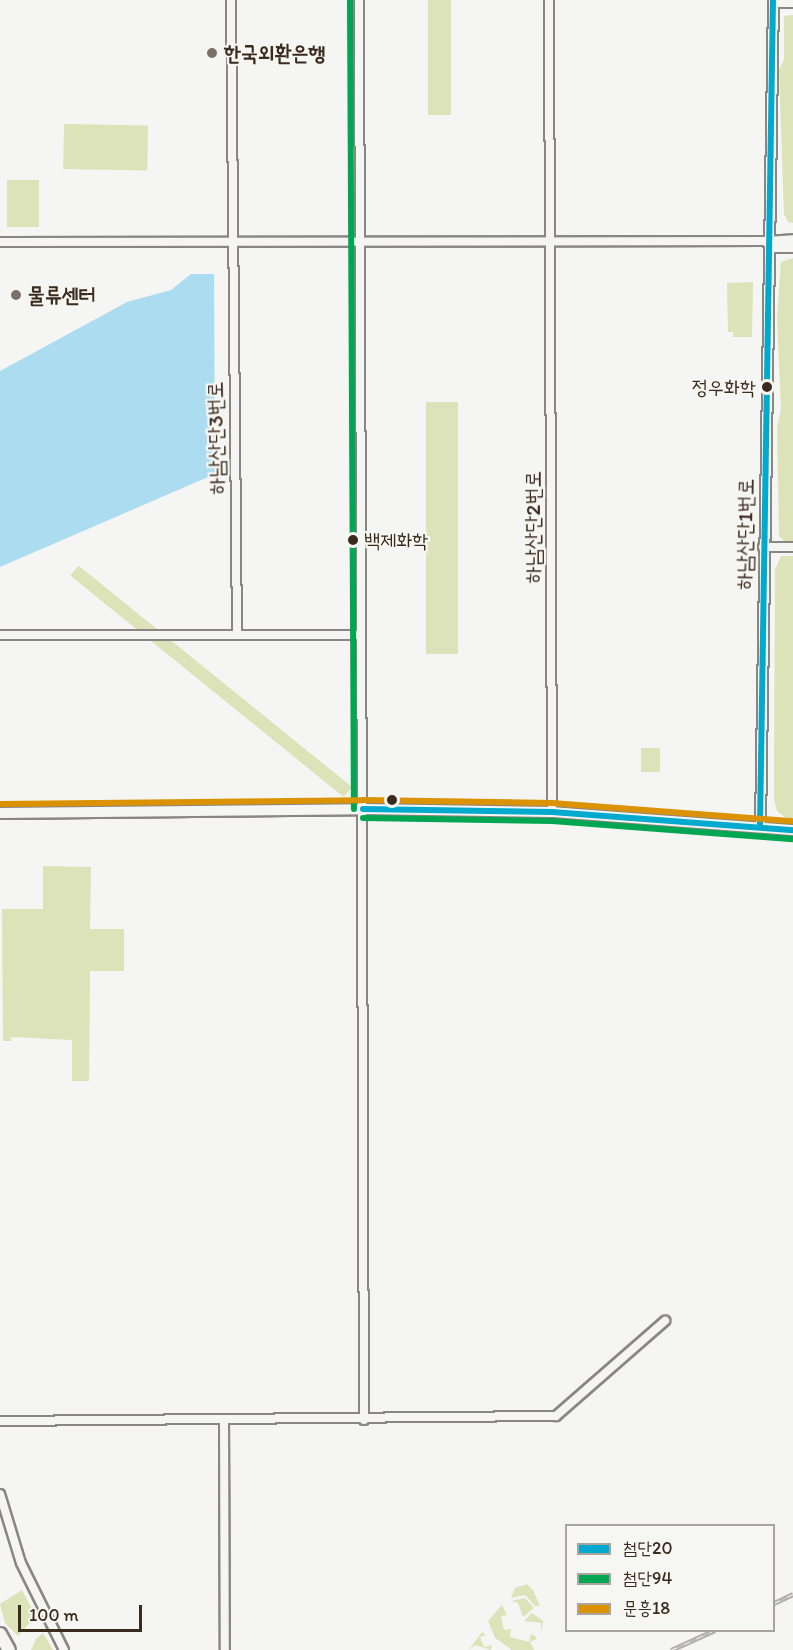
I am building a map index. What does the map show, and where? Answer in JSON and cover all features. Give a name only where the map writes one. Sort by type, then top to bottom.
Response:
[{"type":"highway","points":[[0,1634],[9,1650]]},
{"type":"main road","points":[[0,813],[363,809],[552,812],[793,830]]},
{"type":"street","name":"하남산단3번로","points":[[231,0],[231,242],[237,634]]},
{"type":"street","points":[[359,0],[362,242],[364,1420]]},
{"type":"street","name":"하남산단2번로","points":[[549,0],[552,812]]},
{"type":"street","points":[[773,2],[793,3]]},
{"type":"street","name":"하남산단1번로","points":[[760,826],[766,241],[773,2]]},
{"type":"street","points":[[0,242],[550,242],[793,239]]},
{"type":"street","points":[[766,241],[772,247],[793,247]]},
{"type":"street","points":[[763,547],[793,548]]},
{"type":"street","points":[[0,635],[361,635]]},
{"type":"street","points":[[0,1421],[364,1420],[556,1416],[664,1321]]},
{"type":"street","points":[[224,1419],[225,1650]]},
{"type":"street","points":[[0,1494],[21,1563],[64,1650]]},
{"type":"green space","points":[[428,0],[451,0],[451,115],[428,115]]},
{"type":"green space","points":[[793,15],[793,223],[788,222],[784,214],[779,70],[784,60],[784,16]]},
{"type":"green space","points":[[64,124],[148,125],[147,170],[63,169]]},
{"type":"green space","points":[[7,180],[39,180],[39,227],[7,227]]},
{"type":"green space","points":[[793,258],[793,541],[784,541],[779,536],[777,427],[781,409],[777,317],[781,262]]},
{"type":"green space","points":[[753,282],[752,337],[733,337],[733,332],[728,332],[727,283]]},
{"type":"green space","points":[[426,402],[458,402],[458,654],[426,654]]},
{"type":"green space","points":[[781,556],[793,556],[793,818],[786,818],[777,811],[774,799],[775,570]]},
{"type":"green space","points":[[78,565],[352,787],[344,797],[70,576]]},
{"type":"green space","points":[[641,748],[660,748],[660,772],[641,772]]},
{"type":"green space","points":[[43,866],[91,867],[90,929],[124,929],[124,971],[90,971],[89,1081],[72,1081],[72,1040],[11,1037],[11,1041],[3,1041],[2,909],[43,909]]},
{"type":"green space","points":[[527,1584],[533,1590],[540,1606],[535,1606],[525,1595],[511,1598],[515,1588]]},
{"type":"green space","points":[[22,1590],[36,1616],[18,1636],[5,1623],[0,1604]]},
{"type":"green space","points":[[525,1598],[534,1608],[523,1617],[518,1603],[511,1601]]},
{"type":"green space","points":[[502,1605],[507,1615],[501,1616],[504,1630],[511,1629],[510,1637],[529,1642],[531,1634],[535,1636],[537,1639],[530,1642],[534,1650],[512,1650],[495,1638],[488,1621]]},
{"type":"green space","points":[[532,1613],[543,1621],[541,1632],[541,1623],[524,1621]]},
{"type":"green space","points":[[482,1632],[486,1635],[480,1637],[484,1647],[492,1645],[491,1650],[475,1645],[469,1650]]},
{"type":"green space","points":[[43,1633],[53,1650],[31,1650],[36,1639]]},
{"type":"water","points":[[191,274],[214,274],[215,474],[0,567],[0,371],[127,302],[171,290]]},
{"type":"railway","points":[[775,1603],[793,1594]]},
{"type":"railway","points":[[671,1650],[711,1632]]},
{"type":"transit line","name":"첨단94","points":[[350,0],[354,809]]},
{"type":"transit line","name":"첨단20","points":[[760,826],[773,0]]},
{"type":"transit line","name":"문흥18","points":[[0,804],[363,800],[552,803],[793,821]]},
{"type":"transit line","name":"첨단20","points":[[363,809],[552,812],[793,830]]},
{"type":"transit line","name":"첨단94","points":[[363,818],[552,821],[792,839]]},
{"type":"place","name":"한국외환은행","points":[[212,53]]},
{"type":"place","name":"물류센터","points":[[16,295]]},
{"type":"place","name":"정우화학","points":[[767,387]]},
{"type":"place","name":"백제화학","points":[[353,540]]}]
